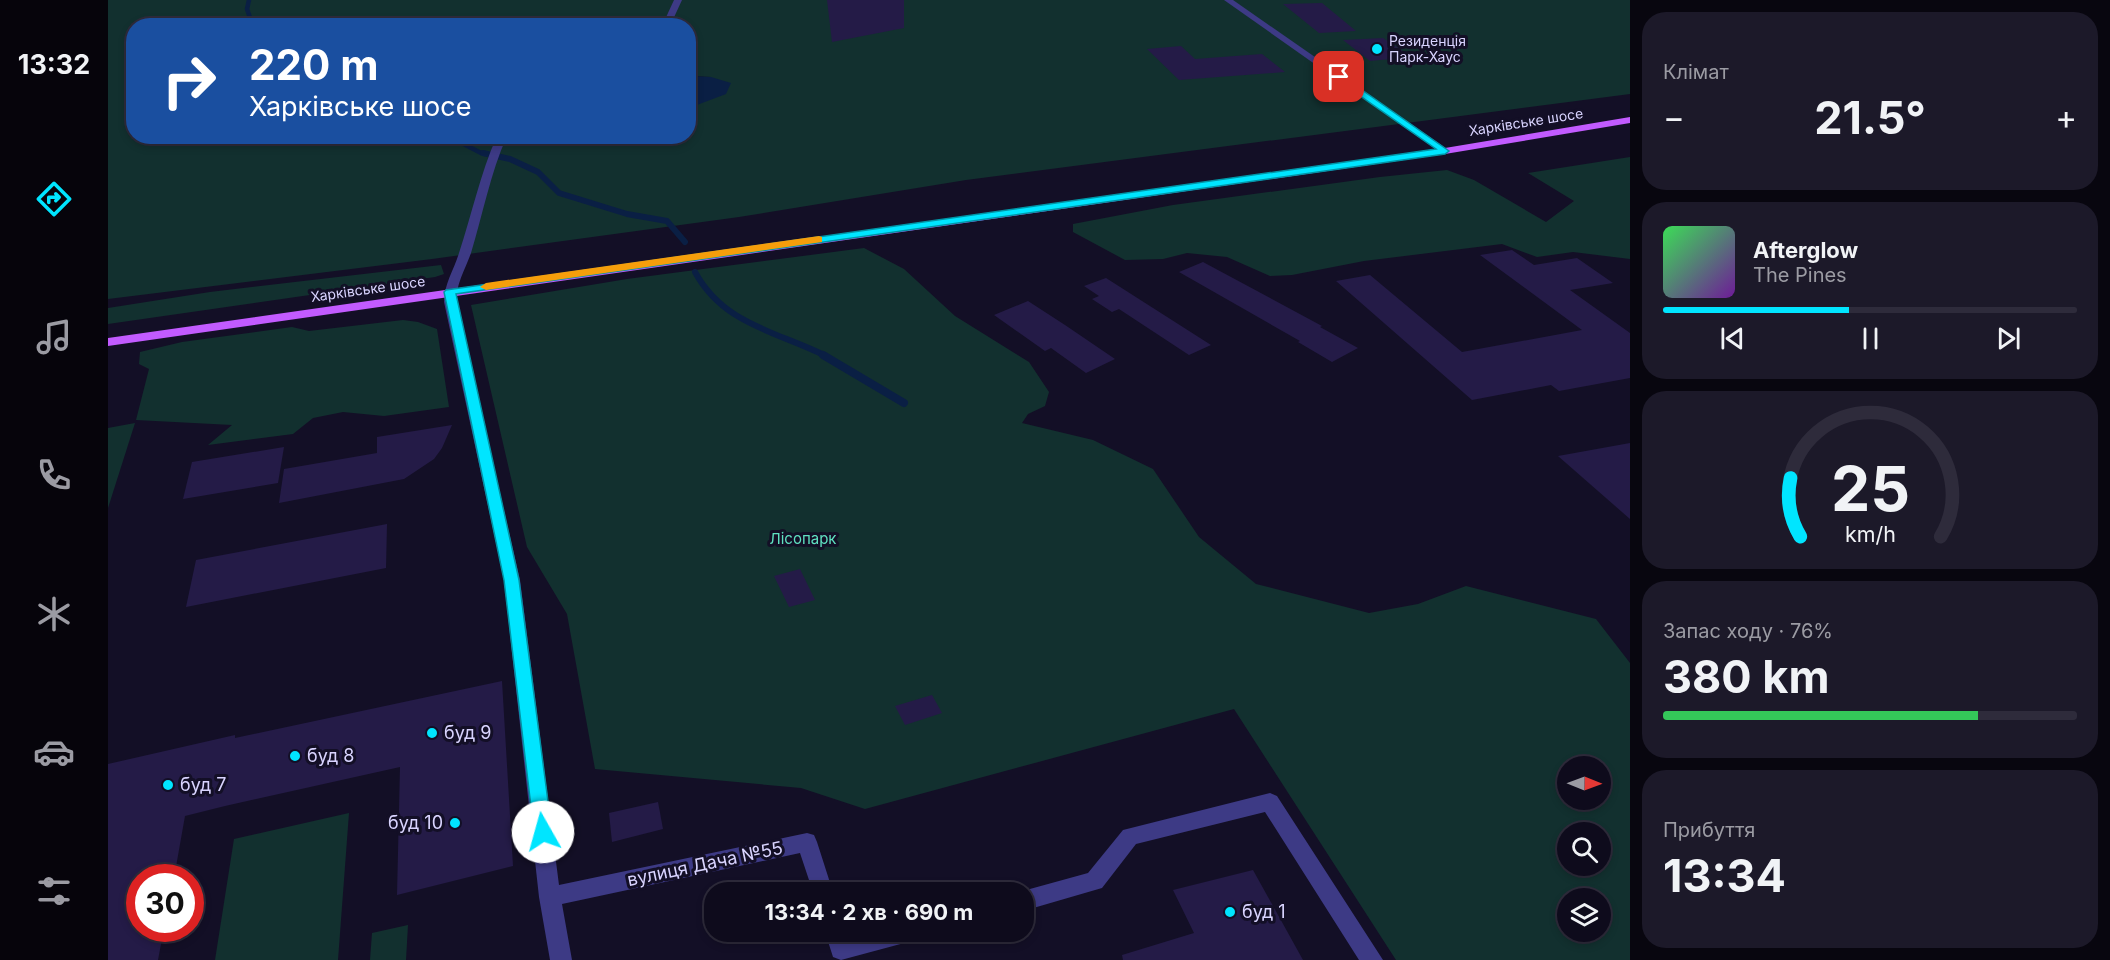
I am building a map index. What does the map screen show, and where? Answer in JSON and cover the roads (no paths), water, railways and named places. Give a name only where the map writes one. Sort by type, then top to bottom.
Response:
[{"type":"main road","name":"Харківське шосе","points":[[108,342],[1445,151],[1630,120]]},
{"type":"street","points":[[670,18],[678,0]]},
{"type":"street","points":[[1228,0],[1445,151]]},
{"type":"street","points":[[499,144],[493,156],[464,257],[450,292],[512,580],[550,897],[561,960]]},
{"type":"street","points":[[1034,898],[1095,882],[1130,836],[1270,802],[1372,960]]},
{"type":"street","name":"вулиця Дача №55","points":[[550,897],[807,842],[820,882]]},
{"type":"street","points":[[839,942],[841,950],[871,942]]},
{"type":"water","points":[[696,76],[711,77],[731,83],[726,94],[696,105]]},
{"type":"waterway","points":[[249,0],[247,9],[250,18]]},
{"type":"waterway","points":[[464,144],[490,155]]},
{"type":"waterway","points":[[483,153],[510,159],[538,172],[559,193],[627,214],[667,221],[685,242]]},
{"type":"waterway","points":[[695,272],[707,290],[736,315],[826,356]]},
{"type":"waterway","points":[[823,355],[904,403]]},
{"type":"place","name":"Резиденція Парк-Хаус","points":[[1377,49]]},
{"type":"place","name":"буд 9","points":[[432,733]]},
{"type":"place","name":"буд 8","points":[[295,756]]},
{"type":"place","name":"буд 7","points":[[168,785]]},
{"type":"place","name":"буд 10","points":[[455,823]]},
{"type":"place","name":"буд 1","points":[[1230,912]]},
{"type":"park label","name":"Лісопарк","points":[[803,539]]}]
